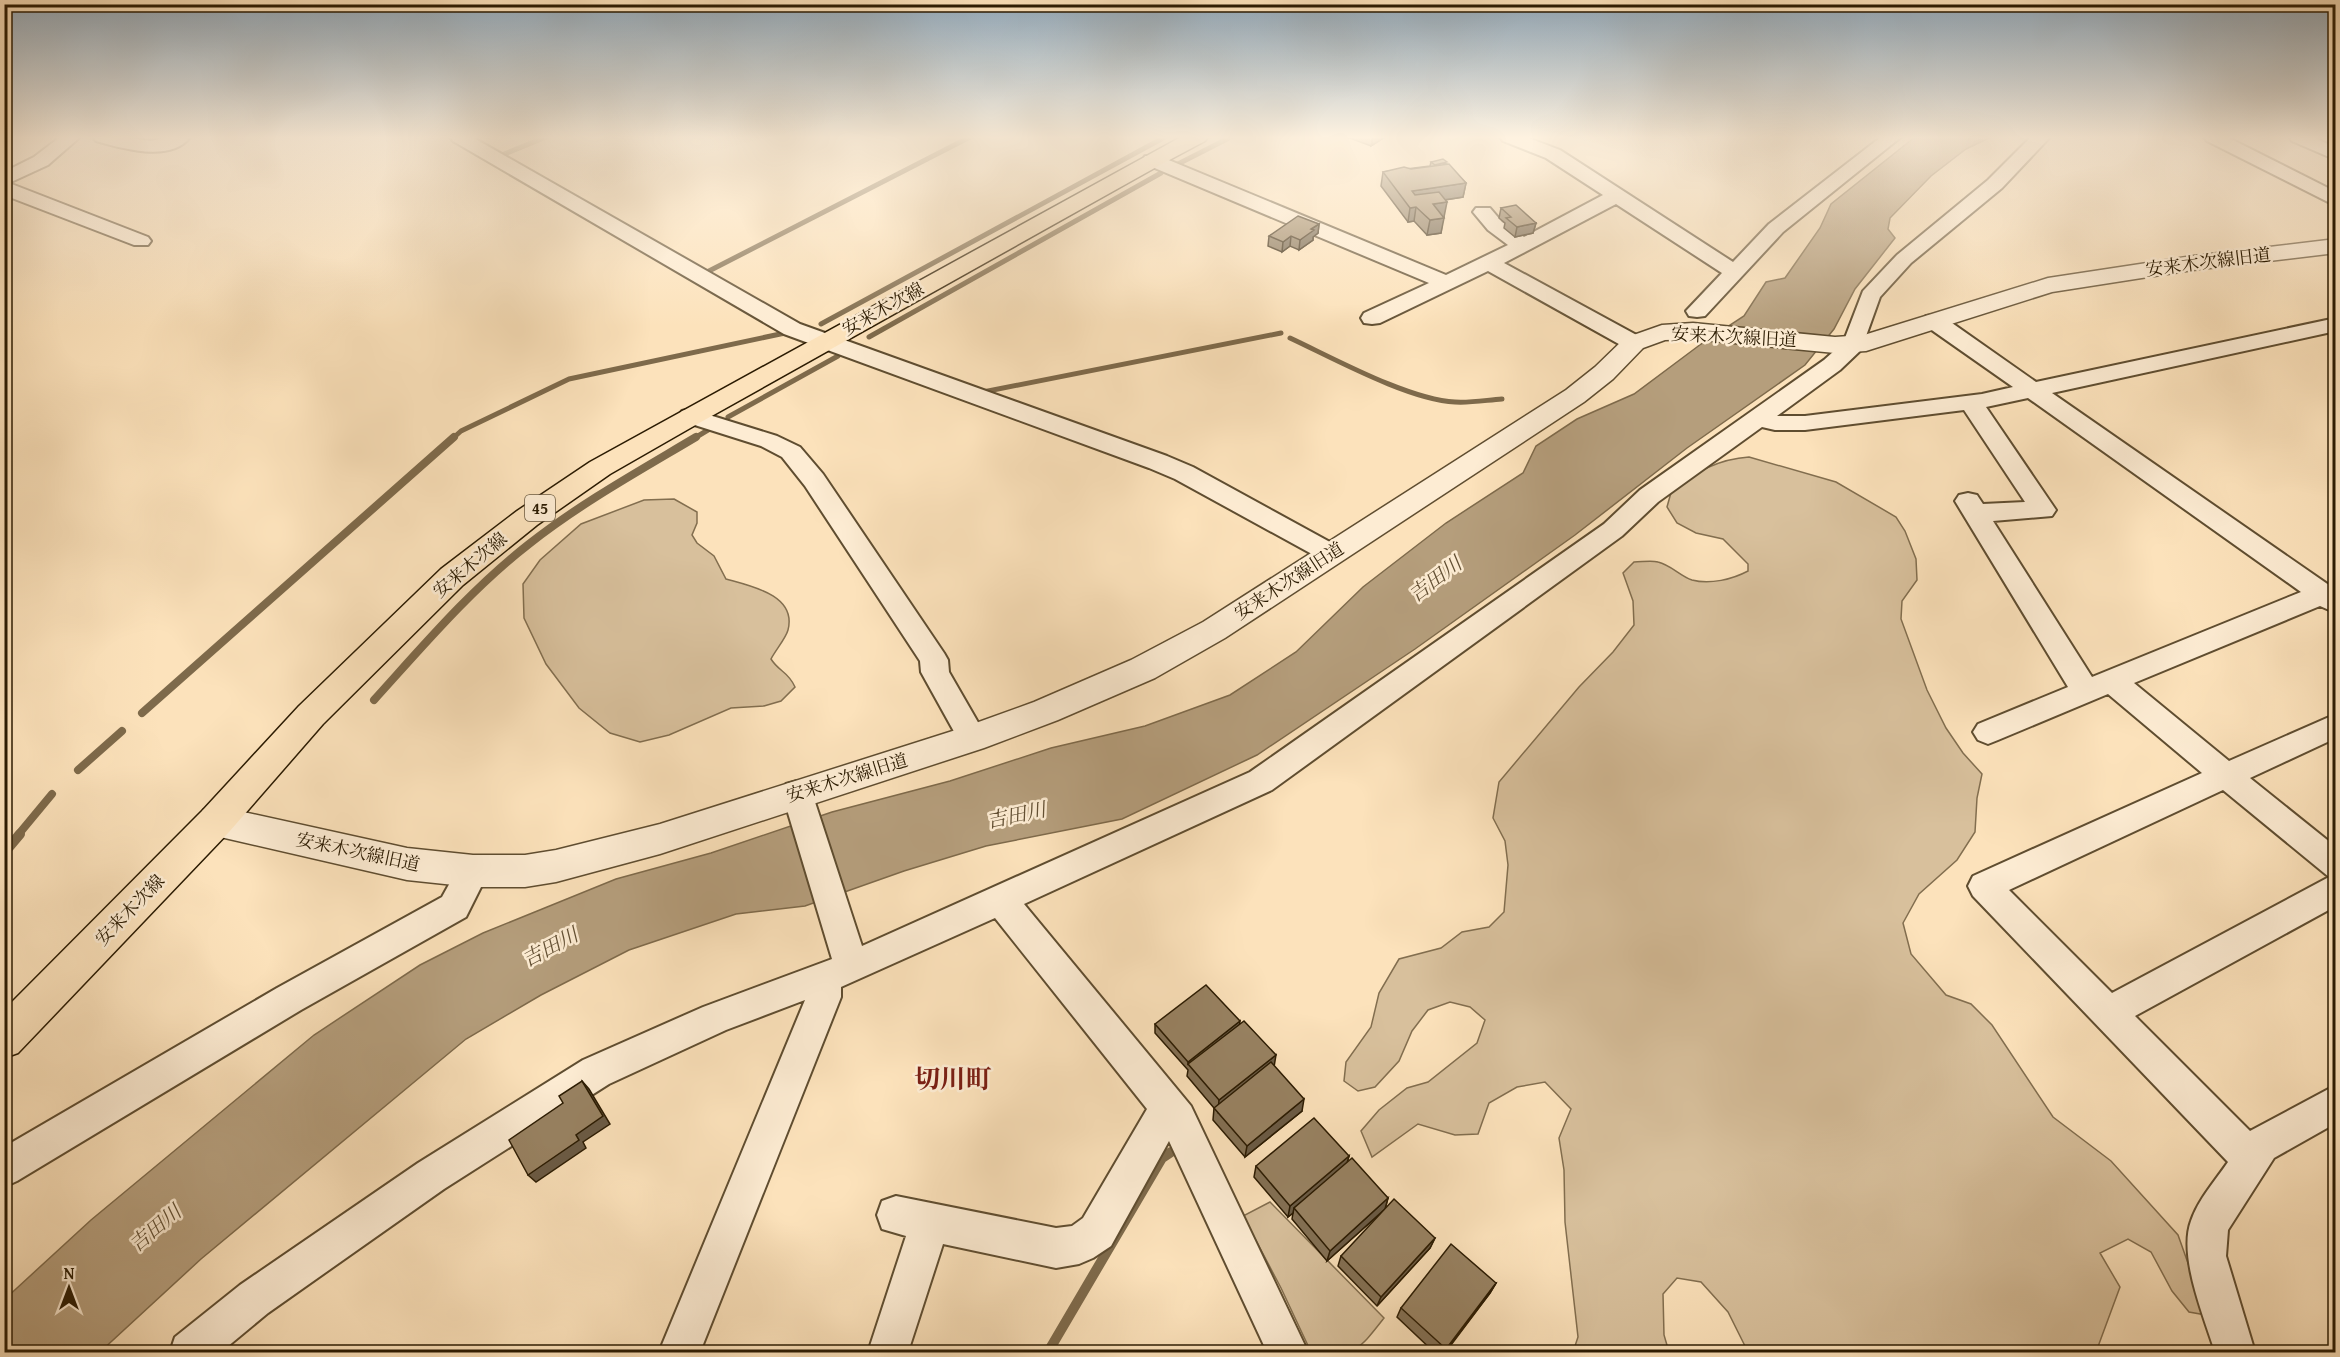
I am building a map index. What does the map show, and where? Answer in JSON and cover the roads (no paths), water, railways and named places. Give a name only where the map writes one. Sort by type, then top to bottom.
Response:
[{"type":"main road","name":"安来木次線","points":[[4,1039],[216,821],[311,715],[452,577],[526,518],[600,468],[690,416],[1079,200]]},
{"type":"street","points":[[36,200],[141,241]]},
{"type":"street","points":[[569,200],[792,329],[1158,462],[1184,473],[1330,553]]},
{"type":"street","points":[[1248,200],[1446,283]]},
{"type":"street","points":[[1372,318],[1489,263],[1608,200]]},
{"type":"street","points":[[1626,200],[1733,271]]},
{"type":"street","points":[[1691,324],[1733,271],[1794,212],[1809,200]]},
{"type":"street","points":[[190,1353],[254,1299],[431,1176],[596,1072],[715,1018],[1001,901],[1261,781],[1613,530],[1649,496],[1678,474],[1832,365],[1870,296],[1904,259],[1974,200]]},
{"type":"street","points":[[1483,212],[1495,226],[1522,245]]},
{"type":"street","name":"安来木次線旧道","points":[[216,821],[407,864],[473,871],[525,870],[592,857],[800,802],[1046,711],[1143,669],[1214,630],[1575,396],[1604,373],[1634,344],[1646,337],[1691,324],[1844,345],[1878,341],[2028,290],[2068,281],[2336,246]]},
{"type":"street","points":[[1489,263],[1634,344]]},
{"type":"street","points":[[1934,321],[2329,599]]},
{"type":"street","points":[[1760,418],[1775,423],[1805,423],[1971,403],[2336,324]]},
{"type":"street","points":[[1971,403],[2043,510],[1972,507],[2099,687],[2226,776],[2336,866]]},
{"type":"street","points":[[690,416],[769,441],[791,452],[814,480],[934,660],[935,672],[972,738]]},
{"type":"street","points":[[1988,732],[2329,599]]},
{"type":"street","points":[[2251,1159],[1984,886],[2336,725]]},
{"type":"street","points":[[680,1353],[824,997],[841,967],[800,802]]},
{"type":"street","points":[[4,1168],[289,999],[454,907],[473,871]]},
{"type":"street","points":[[2107,1013],[2336,889]]},
{"type":"street","points":[[1001,901],[1178,1119],[1288,1353]]},
{"type":"street","points":[[2235,1353],[2206,1256],[2209,1224],[2261,1145],[2336,1103]]},
{"type":"street","points":[[888,1353],[913,1219],[1056,1248],[1079,1244],[1097,1232],[1169,1106]]},
{"type":"water","name":"吉田川","points":[[1836,200],[1907,200],[1890,218],[1888,229],[1895,238],[1855,289],[1834,329],[1805,365],[1687,448],[1575,535],[1415,649],[1257,755],[1122,819],[986,846],[904,871],[805,906],[736,914],[629,950],[541,995],[466,1039],[201,1259],[100,1352],[5,1352],[5,1299],[91,1220],[314,1035],[420,965],[483,933],[616,879],[711,853],[832,812],[950,781],[1051,748],[1145,726],[1230,695],[1296,652],[1363,587],[1446,523],[1523,473],[1536,446],[1577,419],[1634,394],[1701,344],[1744,316],[1766,282],[1785,278],[1820,228],[1831,204]]},
{"type":"waterway","points":[[707,272],[847,200]]},
{"type":"waterway","points":[[821,324],[1049,200]]},
{"type":"waterway","points":[[869,337],[1112,200]]},
{"type":"waterway","points":[[452,439],[461,431],[569,379],[785,333]]},
{"type":"waterway","points":[[983,392],[1281,333]]},
{"type":"waterway","points":[[1290,338],[1371,377],[1416,394],[1455,402],[1502,399]]},
{"type":"waterway","points":[[728,417],[838,356]]},
{"type":"waterway","points":[[693,439],[713,427]]},
{"type":"waterway","points":[[142,713],[454,437]]},
{"type":"waterway","points":[[374,700],[467,599],[508,561],[590,501],[696,437]]},
{"type":"waterway","points":[[78,770],[122,731]]},
{"type":"waterway","points":[[18,835],[52,794]]},
{"type":"waterway","points":[[4,853],[20,834]]},
{"type":"waterway","points":[[1048,1352],[1162,1158],[1171,1152]]},
{"type":"district","name":"切川町","points":[[953,1079]]}]
